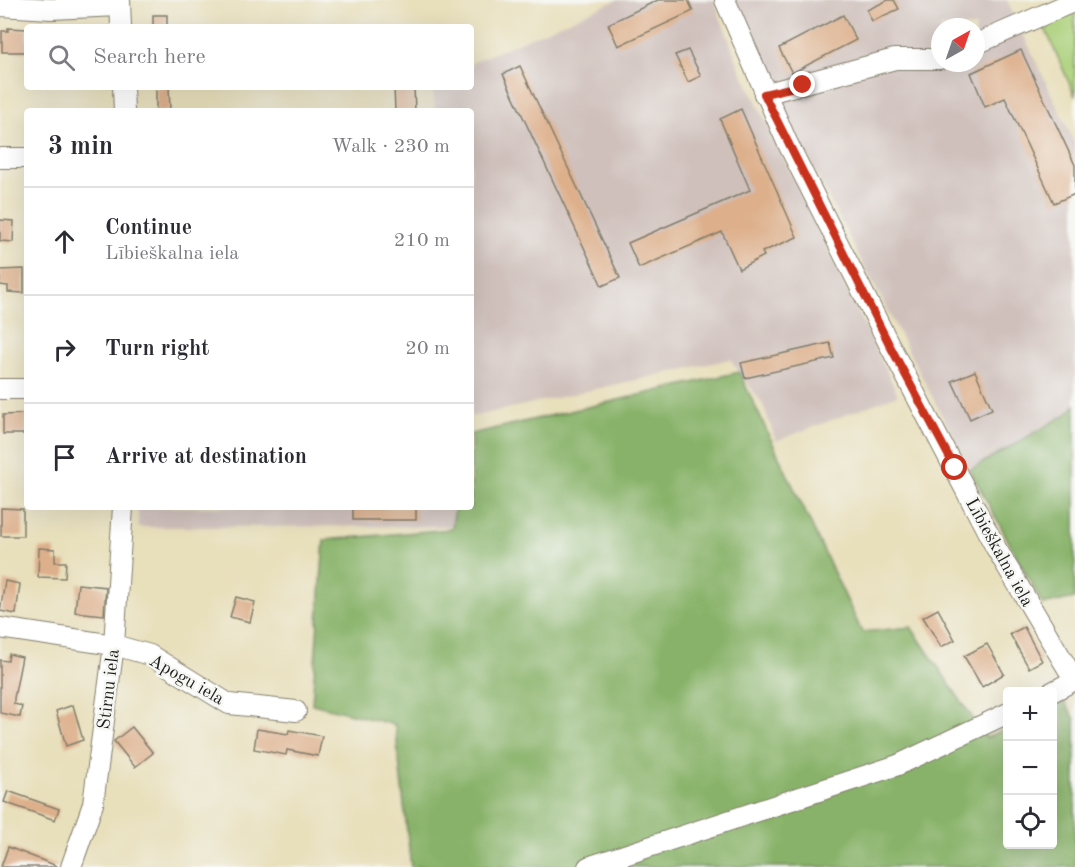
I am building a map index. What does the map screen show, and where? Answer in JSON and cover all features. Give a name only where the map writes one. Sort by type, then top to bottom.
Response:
[{"type":"street","name":"Lībieškalna iela","points":[[725,0],[764,94],[889,344],[996,548],[1075,680]]},
{"type":"street","points":[[985,41],[1075,1]]},
{"type":"street","points":[[0,6],[51,9],[120,3],[121,24]]},
{"type":"street","points":[[764,94],[895,59],[931,59]]},
{"type":"street","points":[[123,90],[124,108]]},
{"type":"street","points":[[0,158],[24,158]]},
{"type":"street","points":[[0,389],[24,389]]},
{"type":"street","name":"Stirnu iela","points":[[71,867],[93,804],[114,645],[123,510]]},
{"type":"street","name":"Apogu iela","points":[[0,628],[114,645],[150,655],[229,704],[296,711]]},
{"type":"street","points":[[1057,689],[1075,680]]},
{"type":"street","points":[[588,867],[898,765],[1003,715]]},
{"type":"shaded area","points":[[617,0],[714,0],[738,64],[898,395],[776,441],[763,405],[730,359],[474,416],[474,108],[435,108],[433,90],[474,90],[474,62]]},
{"type":"shaded area","points":[[735,0],[1007,0],[1075,144],[1075,418],[977,483],[781,106]]},
{"type":"shaded area","points":[[138,510],[460,510],[460,526],[138,527]]},
{"type":"green space","points":[[1075,12],[1075,96],[1044,26]]},
{"type":"green space","points":[[739,372],[862,632],[911,627],[986,738],[1003,730],[1003,849],[1057,849],[1057,705],[1064,701],[1075,719],[1075,867],[411,867],[395,725],[312,704],[324,540],[452,529],[455,510],[474,510],[474,433]]},
{"type":"green space","points":[[1075,405],[1075,598],[1043,605],[970,470],[1067,414]]},
{"type":"building","points":[[658,0],[688,0],[693,11],[618,46],[608,24]]},
{"type":"building","points":[[888,0],[894,0],[899,9],[872,21],[867,10]]},
{"type":"building","points":[[153,15],[167,15],[167,24],[153,24]]},
{"type":"building","points":[[843,15],[856,40],[792,73],[779,48]]},
{"type":"building","points":[[8,28],[24,29],[24,52],[2,52],[2,31],[8,31]]},
{"type":"building","points":[[688,50],[701,76],[688,82],[675,55]]},
{"type":"building","points":[[1021,50],[1075,165],[1075,194],[1054,203],[1005,98],[985,107],[971,73],[985,72],[985,67]]},
{"type":"building","points":[[520,66],[620,278],[602,286],[503,74]]},
{"type":"building","points":[[156,90],[169,90],[170,108],[156,108]]},
{"type":"building","points":[[394,90],[414,90],[415,108],[395,108]]},
{"type":"building","points":[[741,109],[797,237],[762,252],[764,256],[739,269],[722,232],[639,268],[628,243],[750,190],[720,119]]},
{"type":"building","points":[[0,220],[14,221],[13,242],[0,241]]},
{"type":"building","points":[[24,269],[24,293],[8,292],[8,286],[0,285],[0,270]]},
{"type":"building","points":[[830,343],[834,358],[745,378],[741,363]]},
{"type":"building","points":[[975,371],[992,409],[970,419],[952,381]]},
{"type":"building","points":[[24,414],[24,434],[3,434],[3,415]]},
{"type":"building","points":[[1,508],[23,509],[23,536],[1,536]]},
{"type":"building","points":[[353,510],[416,510],[416,520],[353,520]]},
{"type":"building","points":[[39,548],[55,549],[55,562],[66,562],[65,578],[38,577]]},
{"type":"building","points":[[5,581],[20,584],[16,614],[0,611]]},
{"type":"building","points":[[78,584],[106,587],[104,615],[75,612]]},
{"type":"building","points":[[236,597],[255,602],[250,622],[230,617]]},
{"type":"building","points":[[938,609],[955,640],[941,647],[923,617]]},
{"type":"building","points":[[1024,627],[1042,661],[1029,668],[1010,634]]},
{"type":"building","points":[[987,644],[1004,674],[982,687],[964,656]]},
{"type":"building","points":[[9,654],[22,657],[14,698],[14,704],[22,706],[20,717],[0,713],[0,660],[8,661]]},
{"type":"building","points":[[73,705],[83,740],[66,746],[56,711]]},
{"type":"building","points":[[132,727],[153,753],[135,767],[114,741]]},
{"type":"building","points":[[257,729],[288,734],[289,730],[322,736],[318,756],[287,750],[286,755],[254,749]]},
{"type":"building","points":[[8,791],[59,809],[55,820],[4,802]]},
{"type":"building","points":[[8,847],[57,866],[57,867],[1,867]]},
{"type":"route","points":[[803,85],[764,94],[889,344],[955,468]]}]
